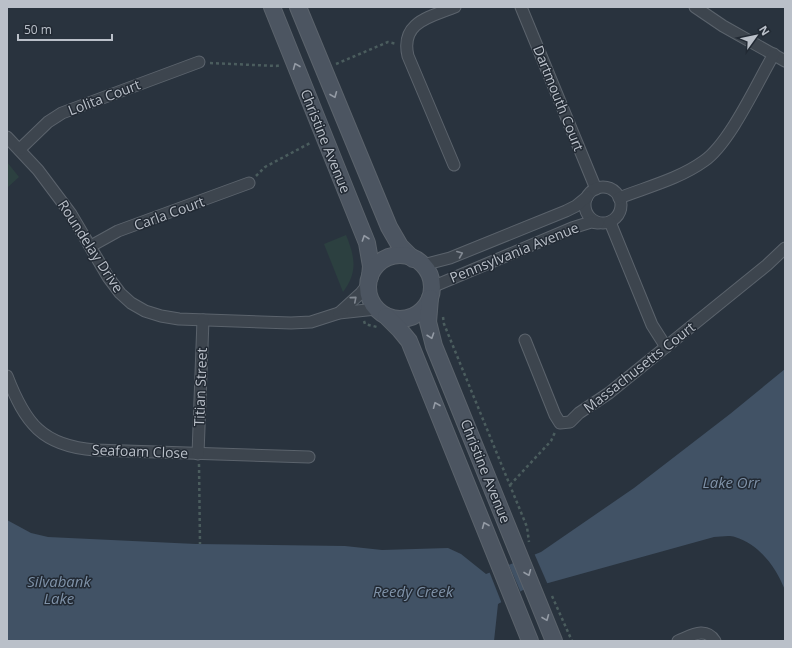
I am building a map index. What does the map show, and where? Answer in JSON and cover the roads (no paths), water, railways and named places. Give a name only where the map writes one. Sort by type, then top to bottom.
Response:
[{"type":"main road","name":"Christine Avenue","points":[[272,7],[367,243],[371,266],[369,280]]},
{"type":"main road","name":"Christine Avenue","points":[[298,7],[389,227],[400,246],[418,262]]},
{"type":"main road","points":[[393,256],[403,256],[418,262],[431,279],[431,292],[425,308],[407,319],[396,319],[381,312],[370,296],[369,280],[375,268],[383,260],[393,256]]},
{"type":"main road","name":"Christine Avenue","points":[[431,292],[428,322],[434,346],[544,594],[554,641]]},
{"type":"main road","name":"Christine Avenue","points":[[381,312],[409,341],[517,604],[530,641]]},
{"type":"street","points":[[454,165],[408,56],[406,46],[408,34],[414,26],[423,20],[455,7]]},
{"type":"street","name":"Dartmouth Court","points":[[521,7],[596,188]]},
{"type":"street","points":[[695,7],[724,26],[785,61]]},
{"type":"street","points":[[620,198],[694,168],[716,151],[774,54]]},
{"type":"street","name":"Lolita Court","points":[[20,149],[48,122],[62,113],[199,62]]},
{"type":"street","name":"Roundelay Drive","points":[[7,137],[20,149],[64,203],[91,246],[108,277],[120,293],[131,303],[145,311],[161,316],[203,320],[291,323],[311,322],[339,313],[381,312]]},
{"type":"street","name":"Carla Court","points":[[91,246],[118,232],[249,183]]},
{"type":"street","points":[[596,188],[607,188],[620,198],[620,210],[618,215],[610,222],[598,223],[593,221],[586,213],[585,207],[587,197],[596,188]]},
{"type":"street","name":"Pennsylvania Avenue","points":[[418,262],[450,258],[566,211],[576,206],[587,197]]},
{"type":"street","points":[[610,222],[652,325],[666,347]]},
{"type":"street","name":"Pennsylvania Avenue","points":[[431,292],[572,228],[583,224],[598,223]]},
{"type":"street","name":"Massachusetts Court","points":[[525,340],[552,408],[560,423],[570,422],[579,413],[619,386],[785,248]]},
{"type":"street","name":"Roundelay Drive","points":[[339,313],[361,293],[369,280]]},
{"type":"street","name":"Titian Street","points":[[198,454],[203,320]]},
{"type":"street","name":"Seafoam Close","points":[[7,376],[18,403],[26,417],[43,433],[66,446],[95,450],[309,456]]},
{"type":"street","points":[[678,641],[703,632],[708,634],[716,641]]},
{"type":"water","name":"Silvabank Lake","points":[[785,369],[785,590],[772,565],[759,551],[752,545],[733,536],[724,536],[714,537],[523,590],[498,604],[494,641],[7,641],[7,520],[31,533],[48,537],[196,544],[345,546],[382,550],[448,548],[461,554],[486,574],[541,552],[634,488],[730,414]]},
{"type":"water label","name":"Lake Orr","points":[[731,482]]},
{"type":"water label","name":"Reedy Creek","points":[[413,591]]}]
